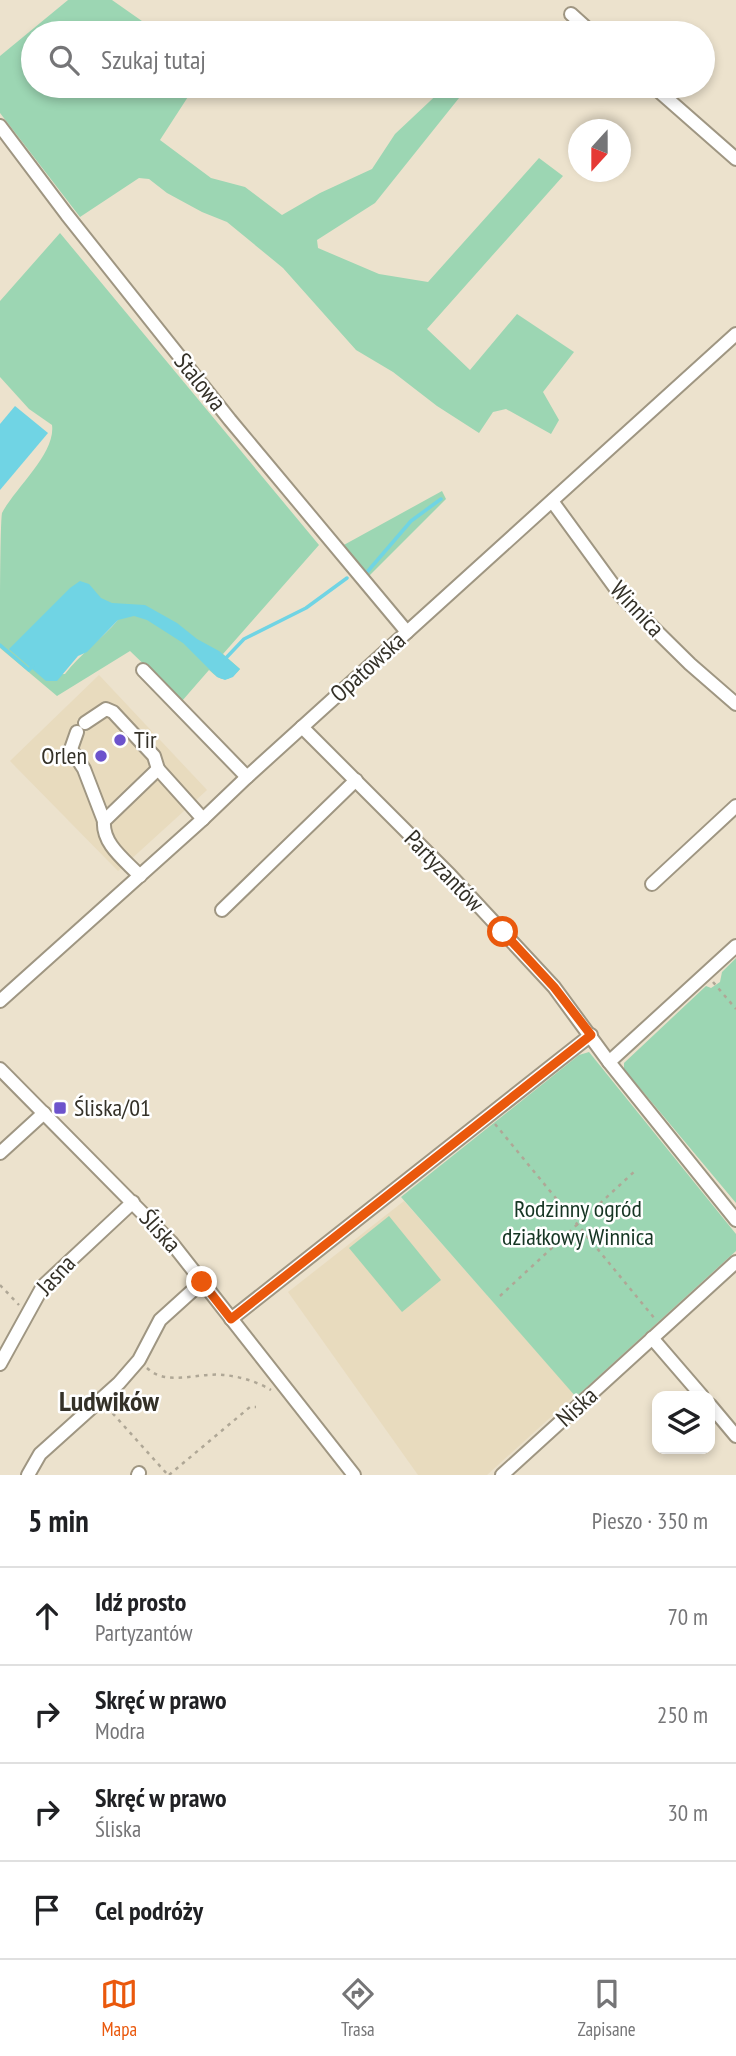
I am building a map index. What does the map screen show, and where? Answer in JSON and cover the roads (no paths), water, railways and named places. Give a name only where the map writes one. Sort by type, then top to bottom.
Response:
[{"type":"street","points":[[570,14],[578,21]]},
{"type":"street","points":[[667,98],[736,159]]},
{"type":"street","name":"Stalowa","points":[[0,126],[230,420],[407,632]]},
{"type":"street","name":"Opatowska","points":[[0,1001],[736,334]]},
{"type":"street","name":"Winnica","points":[[552,501],[622,597],[690,664],[736,704]]},
{"type":"street","points":[[143,670],[247,777]]},
{"type":"street","points":[[140,876],[107,841],[103,831],[103,821],[84,769],[71,749],[81,727],[106,709],[113,712],[154,756],[158,769],[203,819]]},
{"type":"street","name":"Partyzantów","points":[[302,727],[450,875],[554,987],[609,1062],[736,1220]]},
{"type":"street","points":[[103,821],[158,769]]},
{"type":"street","points":[[222,910],[356,780]]},
{"type":"street","points":[[652,884],[736,806]]},
{"type":"street","points":[[609,1062],[736,946]]},
{"type":"street","points":[[231,1319],[591,1035]]},
{"type":"street","name":"Śliska","points":[[0,1069],[171,1242],[354,1475]]},
{"type":"street","points":[[0,1153],[44,1113]]},
{"type":"street","name":"Jasna","points":[[0,1364],[37,1293],[51,1276],[133,1202]]},
{"type":"street","name":"Niska","points":[[502,1475],[736,1262]]},
{"type":"street","points":[[28,1475],[40,1454],[101,1399],[139,1360],[160,1320],[202,1282]]},
{"type":"street","points":[[652,1338],[698,1391]]},
{"type":"street","points":[[715,1411],[736,1436]]},
{"type":"water","points":[[15,406],[48,433],[0,490],[0,424]]},
{"type":"water","points":[[80,581],[89,584],[101,598],[112,603],[145,605],[219,651],[240,669],[233,677],[225,680],[217,677],[183,643],[147,620],[134,616],[118,620],[87,652],[78,656],[57,681],[46,681],[9,649]]},
{"type":"waterway","points":[[368,571],[411,521],[441,499]]},
{"type":"waterway","points":[[225,659],[244,639],[306,608],[347,578]]},
{"type":"waterway","points":[[0,645],[29,670],[33,666]]},
{"type":"place","name":"Tir","points":[[120,740]]},
{"type":"place","name":"Orlen","points":[[101,756]]},
{"type":"place","name":"Śliska/01","points":[[60,1108]]},
{"type":"district","name":"Ludwików","points":[[109,1401]]},
{"type":"park label","name":"Rodzinny ogród działkowy Winnica","points":[[578,1223]]}]
